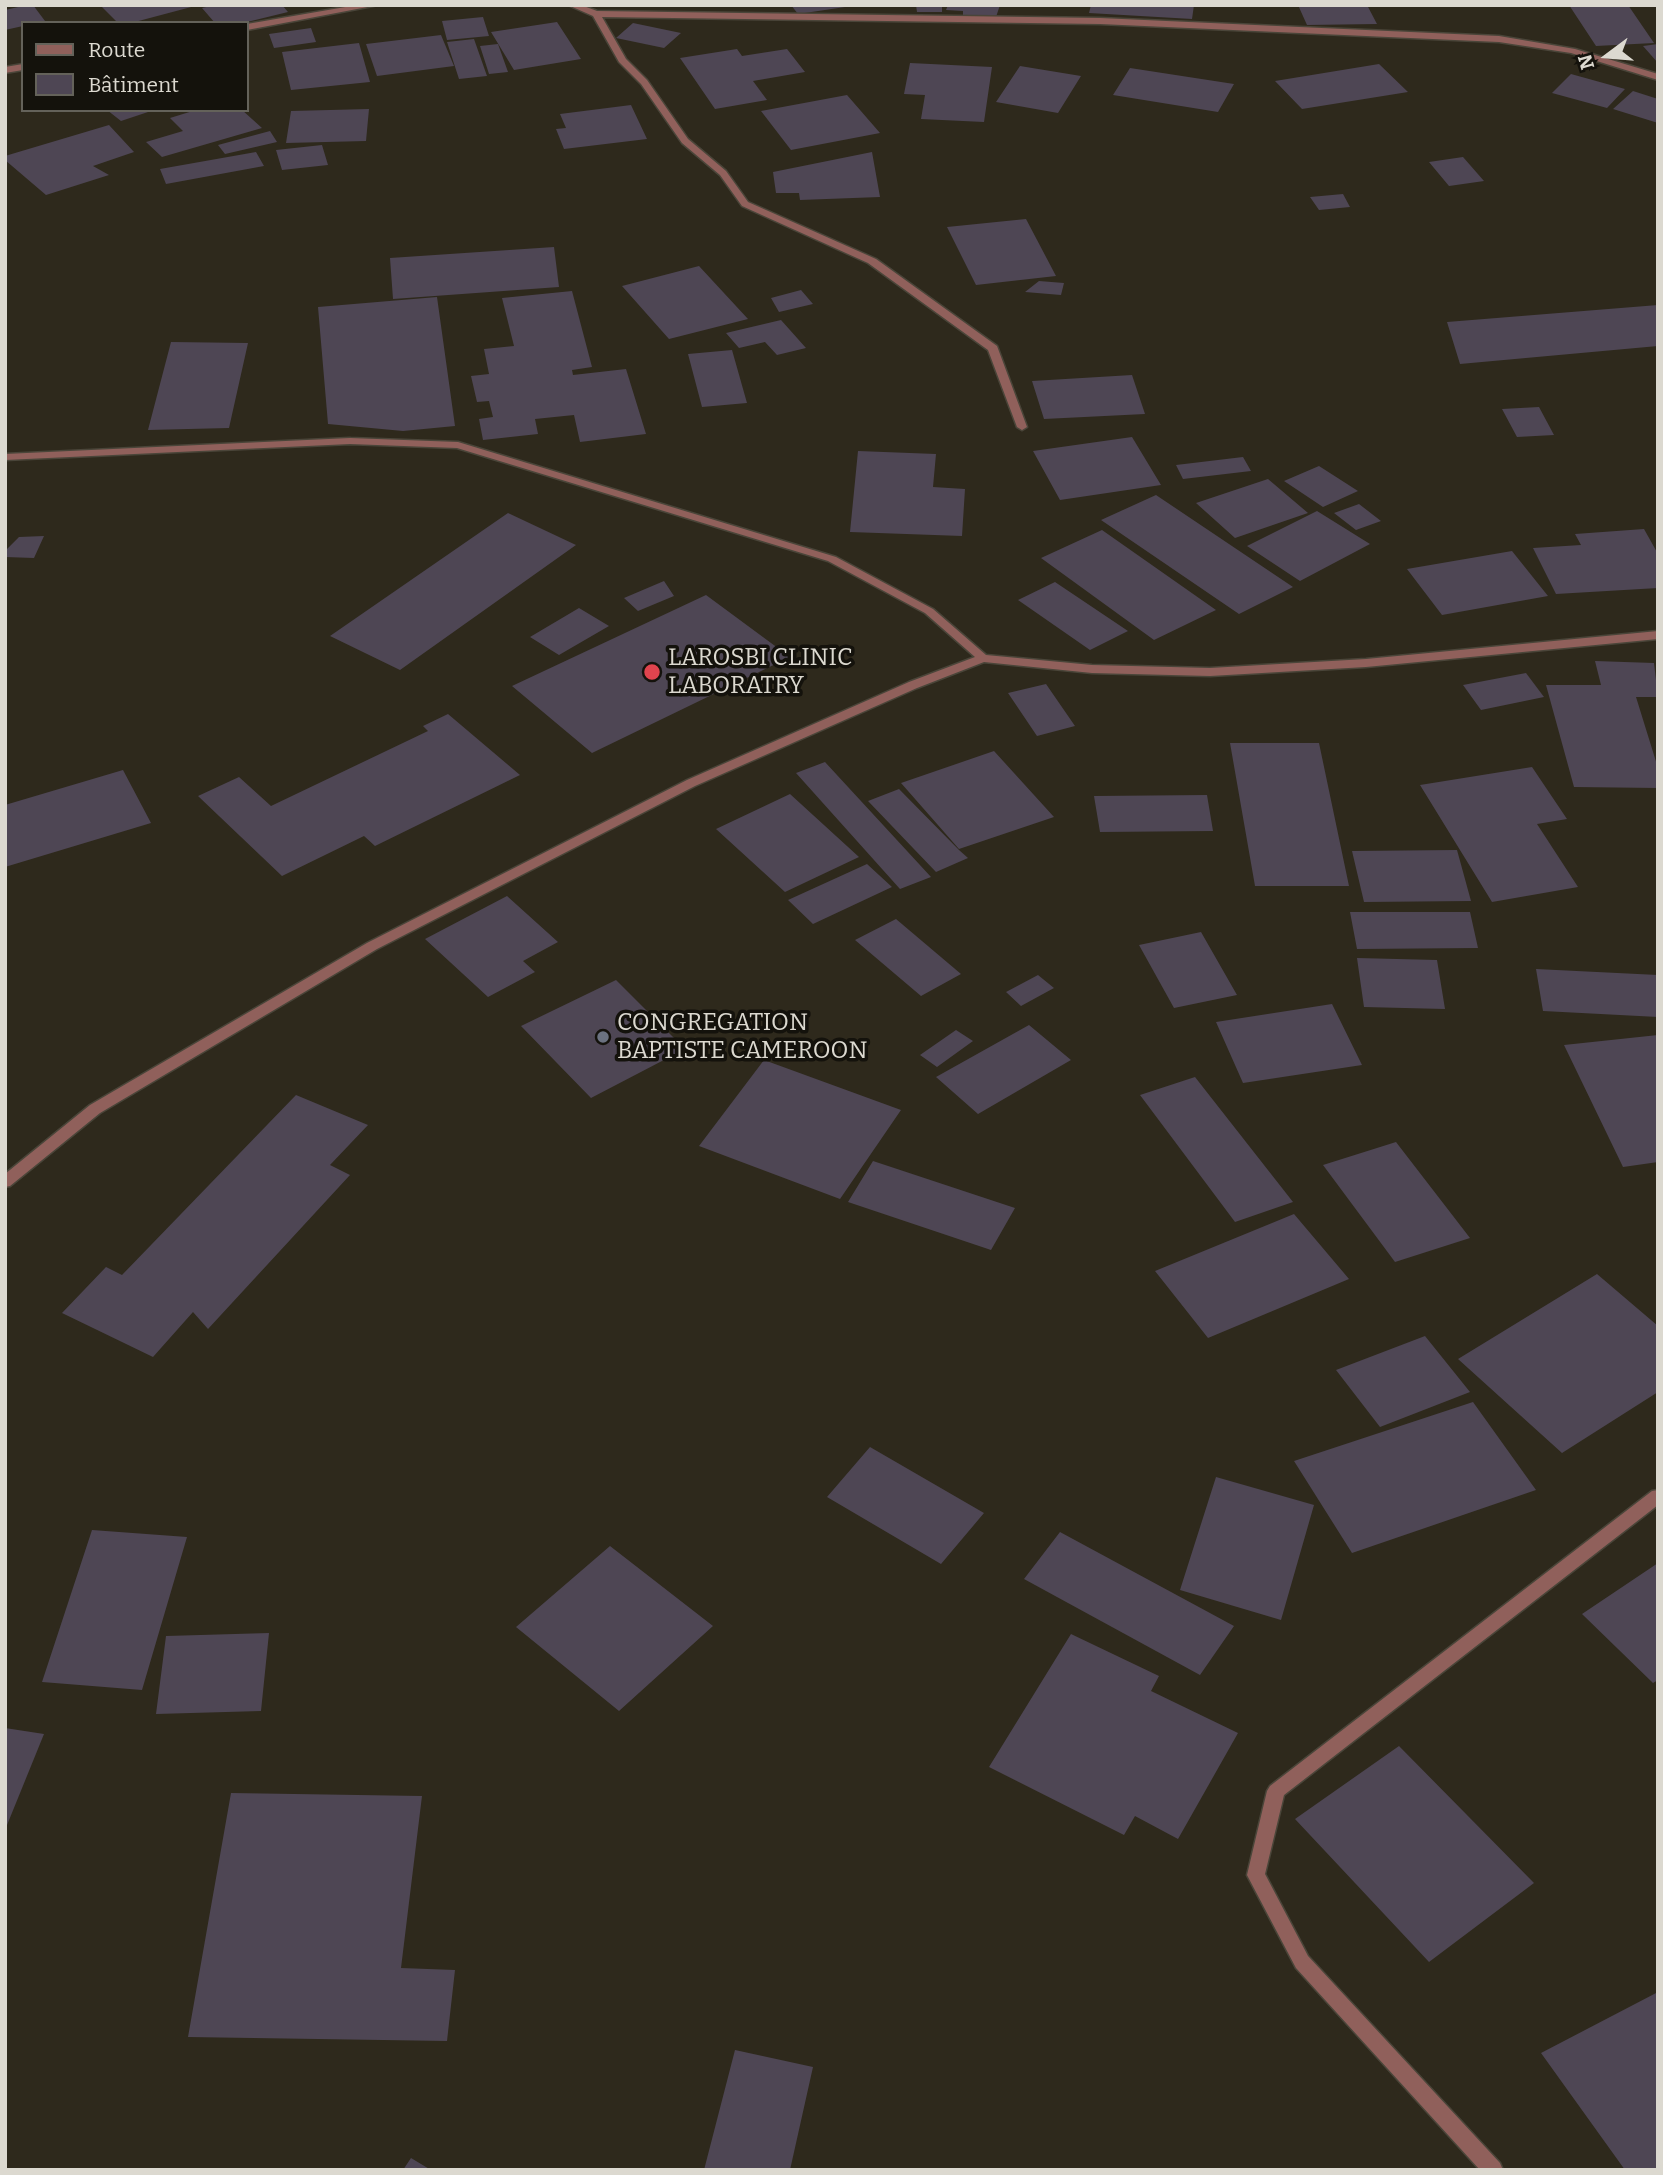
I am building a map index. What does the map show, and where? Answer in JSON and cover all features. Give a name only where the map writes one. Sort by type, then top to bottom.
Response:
[{"type":"street","points":[[248,27],[374,5]]},
{"type":"street","points":[[572,5],[596,14],[1100,21],[1499,39],[1572,51],[1658,76]]},
{"type":"street","points":[[596,14],[622,60],[644,82],[685,142],[723,173],[745,204],[872,261],[993,348],[1022,427]]},
{"type":"street","points":[[5,457],[350,441],[458,445],[832,559],[929,611],[983,658]]},
{"type":"street","points":[[5,1182],[95,1110],[372,946],[691,783],[913,685],[983,658],[1093,669],[1210,672],[1366,663],[1658,635]]},
{"type":"street","points":[[1493,2170],[1302,1962],[1256,1875],[1276,1791],[1658,1496]]},
{"type":"building","points":[[33,5],[45,21],[21,21],[21,26],[5,30],[5,10]]},
{"type":"building","points":[[100,5],[195,5],[139,21],[116,21]]},
{"type":"building","points":[[215,5],[282,5],[288,12],[248,22],[213,21],[202,8]]},
{"type":"building","points":[[791,5],[845,5],[845,7],[798,14]]},
{"type":"building","points":[[916,5],[942,5],[942,12],[917,12]]},
{"type":"building","points":[[948,5],[1000,5],[996,17],[963,15],[963,11],[946,10]]},
{"type":"building","points":[[1091,5],[1194,5],[1192,19],[1089,13]]},
{"type":"building","points":[[1298,5],[1367,5],[1377,24],[1307,25]]},
{"type":"building","points":[[1569,5],[1628,5],[1654,43],[1596,46]]},
{"type":"building","points":[[483,17],[489,36],[447,40],[442,21]]},
{"type":"building","points":[[557,22],[581,59],[514,70],[491,32]]},
{"type":"building","points":[[633,23],[681,33],[664,48],[616,38]]},
{"type":"building","points":[[311,28],[316,42],[274,48],[269,34]]},
{"type":"building","points":[[441,35],[454,66],[377,76],[366,44]]},
{"type":"building","points":[[474,39],[487,76],[459,79],[447,42]]},
{"type":"building","points":[[359,43],[370,82],[291,90],[282,52]]},
{"type":"building","points":[[498,44],[508,72],[489,74],[480,46]]},
{"type":"building","points":[[1658,44],[1658,63],[1643,46]]},
{"type":"building","points":[[737,49],[742,56],[787,49],[805,72],[753,81],[767,100],[715,109],[680,58]]},
{"type":"building","points":[[910,63],[992,67],[984,122],[921,119],[925,95],[904,94]]},
{"type":"building","points":[[1379,64],[1408,92],[1302,109],[1275,81]]},
{"type":"building","points":[[1020,66],[1081,76],[1058,113],[996,102]]},
{"type":"building","points":[[1130,68],[1234,84],[1218,112],[1113,95]]},
{"type":"building","points":[[1571,74],[1625,89],[1607,108],[1552,93]]},
{"type":"building","points":[[1633,91],[1658,99],[1658,123],[1613,109]]},
{"type":"building","points":[[847,95],[880,133],[791,150],[761,111]]},
{"type":"building","points":[[631,105],[647,139],[564,149],[556,129],[566,128],[560,114]]},
{"type":"building","points":[[369,109],[366,141],[286,143],[291,111]]},
{"type":"building","points":[[110,112],[148,112],[121,121]]},
{"type":"building","points":[[190,112],[244,112],[262,128],[162,157],[146,142],[183,131],[170,118]]},
{"type":"building","points":[[109,125],[134,152],[93,166],[109,175],[46,195],[5,160],[5,156]]},
{"type":"building","points":[[270,131],[277,142],[225,154],[218,145]]},
{"type":"building","points":[[322,145],[328,165],[282,170],[276,150]]},
{"type":"building","points":[[256,152],[264,166],[166,184],[160,169]]},
{"type":"building","points":[[872,152],[880,197],[800,200],[799,193],[776,193],[773,172]]},
{"type":"building","points":[[1463,157],[1484,181],[1449,186],[1429,162]]},
{"type":"building","points":[[1343,194],[1350,207],[1319,210],[1310,197]]},
{"type":"building","points":[[1026,219],[1056,276],[976,285],[947,227]]},
{"type":"building","points":[[554,247],[559,287],[393,299],[390,258]]},
{"type":"building","points":[[699,266],[748,319],[669,339],[622,286]]},
{"type":"building","points":[[1039,281],[1064,283],[1061,295],[1025,292]]},
{"type":"building","points":[[801,290],[813,304],[779,312],[771,298]]},
{"type":"building","points":[[572,291],[592,367],[572,370],[573,375],[626,369],[646,434],[580,442],[574,415],[535,419],[538,434],[483,440],[479,419],[493,417],[489,401],[477,402],[471,376],[489,374],[484,349],[514,346],[502,298]]},
{"type":"building","points":[[437,297],[455,426],[403,431],[328,424],[318,307]]},
{"type":"building","points":[[1658,305],[1658,346],[1460,364],[1447,322]]},
{"type":"building","points":[[781,320],[806,348],[777,355],[765,342],[739,348],[726,333]]},
{"type":"building","points":[[171,342],[248,343],[229,428],[148,430]]},
{"type":"building","points":[[732,350],[747,403],[702,407],[688,354]]},
{"type":"building","points":[[1132,375],[1145,414],[1044,419],[1032,381]]},
{"type":"building","points":[[1539,407],[1554,435],[1517,437],[1502,409]]},
{"type":"building","points":[[1132,437],[1161,485],[1060,500],[1033,451]]},
{"type":"building","points":[[858,451],[936,454],[933,487],[965,489],[962,536],[850,532]]},
{"type":"building","points":[[1243,457],[1251,471],[1183,479],[1176,465]]},
{"type":"building","points":[[1319,466],[1358,491],[1323,507],[1284,481]]},
{"type":"building","points":[[1268,479],[1308,513],[1235,538],[1196,503]]},
{"type":"building","points":[[1156,495],[1293,587],[1239,614],[1101,520]]},
{"type":"building","points":[[1359,504],[1381,521],[1356,530],[1334,513]]},
{"type":"building","points":[[1317,511],[1370,544],[1300,581],[1247,546]]},
{"type":"building","points":[[508,513],[576,545],[400,670],[330,636]]},
{"type":"building","points":[[1644,529],[1658,554],[1658,588],[1556,594],[1533,548],[1581,545],[1575,534]]},
{"type":"building","points":[[1102,530],[1216,610],[1154,640],[1041,558]]},
{"type":"building","points":[[44,536],[34,558],[5,557],[5,551],[19,537]]},
{"type":"building","points":[[1512,551],[1548,596],[1442,615],[1407,569]]},
{"type":"building","points":[[664,581],[674,596],[638,611],[624,598]]},
{"type":"building","points":[[1055,582],[1128,631],[1090,650],[1018,600]]},
{"type":"building","points":[[706,595],[790,657],[592,753],[512,686]]},
{"type":"building","points":[[579,608],[609,626],[559,655],[530,637]]},
{"type":"building","points":[[1595,661],[1654,663],[1658,697],[1636,697],[1658,768],[1658,788],[1574,787],[1546,685],[1601,685]]},
{"type":"building","points":[[1526,673],[1544,697],[1481,710],[1463,685]]},
{"type":"building","points":[[1046,684],[1075,726],[1037,736],[1008,693]]},
{"type":"building","points":[[448,714],[520,775],[375,846],[364,836],[282,876],[198,796],[239,777],[271,806],[428,731],[423,726]]},
{"type":"building","points":[[1230,743],[1319,743],[1349,886],[1255,886]]},
{"type":"building","points":[[994,751],[1054,817],[959,849],[901,783]]},
{"type":"building","points":[[825,762],[931,877],[900,889],[796,773]]},
{"type":"building","points":[[1532,767],[1567,819],[1537,824],[1578,887],[1492,902],[1420,785]]},
{"type":"building","points":[[123,770],[151,823],[5,867],[5,805]]},
{"type":"building","points":[[899,789],[968,858],[936,872],[868,801]]},
{"type":"building","points":[[790,794],[859,857],[785,892],[716,829]]},
{"type":"building","points":[[1207,795],[1213,831],[1100,832],[1094,796]]},
{"type":"building","points":[[1457,850],[1471,901],[1364,902],[1352,851]]},
{"type":"building","points":[[867,864],[892,887],[813,924],[788,900]]},
{"type":"building","points":[[507,896],[558,942],[523,961],[535,972],[488,997],[425,939]]},
{"type":"building","points":[[1350,912],[1470,912],[1478,948],[1357,949]]},
{"type":"building","points":[[896,919],[961,974],[921,996],[855,940]]},
{"type":"building","points":[[1201,932],[1237,995],[1174,1008],[1139,945]]},
{"type":"building","points":[[1357,958],[1437,960],[1445,1009],[1364,1007]]},
{"type":"building","points":[[1536,969],[1658,975],[1658,1017],[1543,1011]]},
{"type":"building","points":[[1038,975],[1054,988],[1021,1006],[1006,992]]},
{"type":"building","name":"CONGREGATION BAPTISTE CAMEROON","points":[[616,980],[685,1049],[591,1098],[521,1026]]},
{"type":"building","points":[[1332,1004],[1362,1065],[1243,1083],[1216,1022]]},
{"type":"building","points":[[1029,1025],[1071,1060],[978,1114],[936,1077]]},
{"type":"building","points":[[956,1030],[973,1041],[937,1067],[920,1055]]},
{"type":"building","points":[[1658,1035],[1658,1162],[1623,1167],[1564,1045]]},
{"type":"building","points":[[764,1060],[901,1110],[840,1199],[699,1146]]},
{"type":"building","points":[[1195,1077],[1293,1202],[1235,1222],[1140,1095]]},
{"type":"building","points":[[296,1095],[368,1125],[330,1165],[350,1175],[208,1329],[193,1312],[153,1357],[62,1313],[106,1267],[122,1275]]},
{"type":"building","points":[[1396,1142],[1470,1238],[1395,1262],[1323,1165]]},
{"type":"building","points":[[873,1161],[1015,1208],[991,1250],[848,1202]]},
{"type":"building","points":[[1294,1214],[1349,1279],[1208,1338],[1155,1271]]},
{"type":"building","points":[[1597,1274],[1658,1326],[1658,1392],[1562,1453],[1458,1359]]},
{"type":"building","points":[[1425,1336],[1470,1392],[1380,1427],[1336,1370]]},
{"type":"building","points":[[1473,1402],[1536,1490],[1352,1553],[1294,1461]]},
{"type":"building","points":[[870,1447],[984,1513],[941,1564],[827,1497]]},
{"type":"building","points":[[1216,1477],[1314,1505],[1281,1620],[1180,1590]]},
{"type":"building","points":[[92,1530],[187,1537],[142,1690],[42,1682]]},
{"type":"building","points":[[1060,1532],[1234,1626],[1200,1675],[1024,1579]]},
{"type":"building","points":[[610,1546],[713,1626],[619,1711],[516,1627]]},
{"type":"building","points":[[1658,1563],[1658,1680],[1653,1683],[1582,1614]]},
{"type":"building","points":[[269,1633],[261,1711],[156,1714],[166,1636]]},
{"type":"building","points":[[1071,1634],[1159,1676],[1151,1691],[1238,1733],[1178,1839],[1135,1816],[1124,1835],[989,1767]]},
{"type":"building","points":[[5,1728],[44,1734],[5,1830]]},
{"type":"building","points":[[1399,1746],[1534,1883],[1429,1962],[1295,1819]]},
{"type":"building","points":[[231,1793],[422,1796],[401,1968],[455,1970],[447,2041],[188,2037]]},
{"type":"building","points":[[1658,1992],[1658,2168],[1625,2170],[1541,2053]]},
{"type":"building","points":[[735,2050],[813,2067],[790,2170],[704,2170]]},
{"type":"building","points":[[411,2158],[431,2170],[403,2170]]},
{"type":"place","name":"LAROSBI CLINIC LABORATRY","points":[[652,672]]},
{"type":"place","name":"CONGREGATION BAPTISTE CAMEROON","points":[[603,1037]]}]
